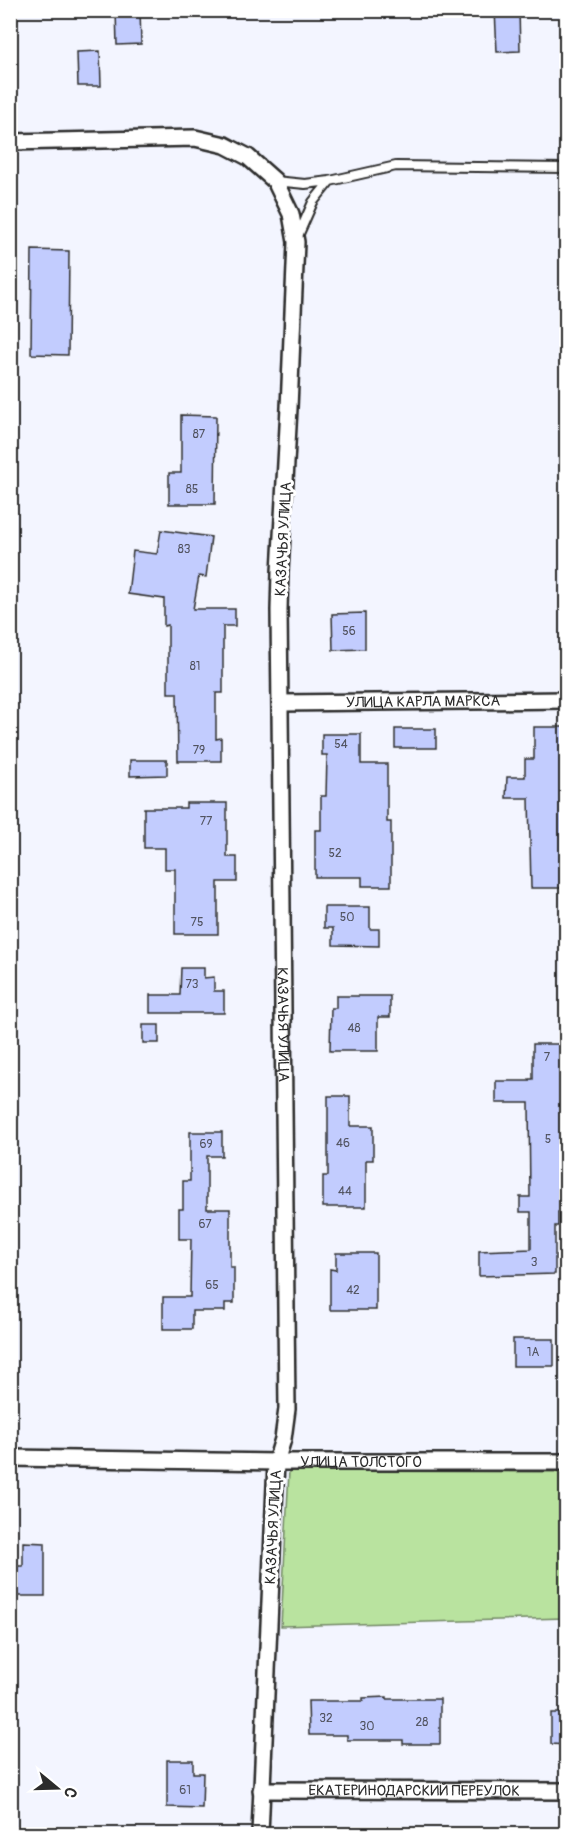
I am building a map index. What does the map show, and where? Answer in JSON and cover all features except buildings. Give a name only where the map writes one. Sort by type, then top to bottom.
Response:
[{"type":"street","points":[[10,142],[195,138],[209,140],[225,145],[248,157],[275,181]]},
{"type":"street","name":"КАЗАЧЬЯ УЛИЦА","points":[[260,1834],[276,1462],[283,1439],[286,1409],[280,572],[296,242],[291,214],[275,181]]},
{"type":"street","name":"УЛИЦА КАРЛА МАРКСА","points":[[281,703],[567,700]]},
{"type":"street","name":"УЛИЦА ТОЛСТОГО","points":[[10,1458],[276,1462],[567,1462]]},
{"type":"street","name":"ЕКАТЕРИНОДАРСКИЙ ПЕРЕУЛОК","points":[[261,1790],[567,1791]]},
{"type":"lane","points":[[275,181],[305,184],[330,181],[396,166],[567,168]]},
{"type":"lane","points":[[296,242],[313,202],[330,181]]},
{"type":"green space","points":[[289,1471],[566,1472],[566,1618],[281,1626]]}]
